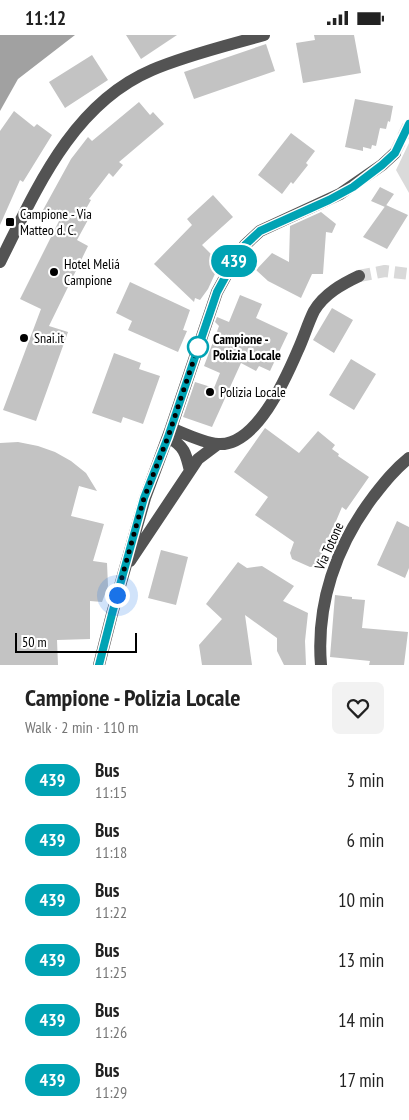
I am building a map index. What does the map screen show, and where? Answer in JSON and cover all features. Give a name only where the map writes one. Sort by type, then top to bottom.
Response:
[{"type":"street","points":[[0,262],[50,165],[67,140],[106,99],[150,71],[177,60],[264,35]]},
{"type":"street","points":[[99,665],[144,498],[169,432],[217,292],[234,261],[245,245],[260,231],[353,187],[395,153]]},
{"type":"street","points":[[169,432],[218,444],[227,443],[249,433],[269,408],[298,351],[315,310],[336,287],[359,276]]},
{"type":"street","points":[[169,432],[184,450],[190,471]]},
{"type":"street","points":[[125,568],[198,459],[218,444]]},
{"type":"street","name":"Via Totone","points":[[321,665],[321,628],[326,595],[334,566],[345,541],[366,508],[391,475],[409,458]]},
{"type":"shaded area","points":[[0,35],[75,35],[18,79],[0,111]]},
{"type":"shaded area","points":[[409,143],[409,193],[396,170]]},
{"type":"building","points":[[126,35],[177,35],[141,59]]},
{"type":"building","points":[[314,35],[354,35],[361,73],[303,83],[296,43],[315,40]]},
{"type":"building","points":[[266,44],[275,71],[194,99],[184,72]]},
{"type":"building","points":[[92,55],[108,80],[65,108],[49,82]]},
{"type":"building","points":[[355,99],[393,106],[390,122],[388,121],[386,129],[380,128],[376,146],[372,145],[371,149],[363,147],[363,151],[345,147]]},
{"type":"building","points":[[139,102],[150,115],[153,112],[164,124],[119,162],[123,165],[113,177],[109,173],[89,199],[91,200],[83,214],[89,218],[77,240],[88,246],[49,326],[68,332],[36,421],[3,410],[41,309],[20,299],[60,219],[43,210],[71,159],[88,137],[92,141]]},
{"type":"building","points":[[14,111],[34,127],[37,124],[52,135],[23,182],[20,180],[0,225],[0,131]]},
{"type":"building","points":[[291,133],[315,151],[306,163],[308,165],[293,184],[291,182],[282,194],[258,175]]},
{"type":"building","points":[[380,187],[394,194],[385,207],[371,201]]},
{"type":"building","points":[[213,195],[233,217],[202,245],[220,263],[208,289],[200,300],[195,298],[194,302],[154,264],[192,225],[187,219]]},
{"type":"building","points":[[386,205],[408,215],[387,249],[363,237]]},
{"type":"building","points":[[321,212],[336,224],[332,233],[326,232],[323,274],[312,274],[301,298],[268,281],[256,270],[272,253],[289,262],[290,226]]},
{"type":"building","points":[[130,282],[190,310],[183,330],[187,331],[178,352],[128,330],[132,321],[116,313]]},
{"type":"building","points":[[240,295],[262,304],[256,318],[288,333],[270,371],[259,366],[256,371],[241,363],[212,427],[183,417],[195,382],[214,388],[220,373],[204,366],[219,326],[215,322],[217,317],[229,322]]},
{"type":"building","points":[[332,308],[353,320],[334,353],[313,340]]},
{"type":"building","points":[[114,353],[141,363],[139,369],[160,376],[143,424],[123,417],[121,423],[92,413]]},
{"type":"building","points":[[351,359],[376,374],[354,410],[329,395]]},
{"type":"building","points":[[265,428],[299,453],[318,431],[335,445],[332,449],[339,454],[338,456],[369,477],[346,510],[342,507],[317,566],[310,567],[292,559],[290,553],[294,542],[255,515],[268,497],[234,472]]},
{"type":"building","points":[[18,442],[55,452],[71,461],[86,473],[97,491],[79,486],[71,516],[104,524],[93,561],[107,563],[108,586],[102,602],[90,601],[90,639],[57,640],[58,665],[0,665],[0,443]]},
{"type":"building","points":[[397,521],[409,527],[409,568],[405,578],[377,565]]},
{"type":"building","points":[[161,550],[188,557],[176,605],[148,598]]},
{"type":"building","points":[[238,562],[247,568],[262,566],[294,586],[283,601],[308,613],[305,641],[306,665],[284,665],[277,651],[277,638],[245,615],[252,665],[202,665],[199,645],[222,619],[206,604]]},
{"type":"building","points":[[335,595],[365,600],[362,628],[408,632],[404,665],[369,665],[370,661],[330,657]]},
{"type":"tunnel","points":[[395,153],[409,124]]},
{"type":"tunnel","points":[[359,276],[385,271],[409,274]]},
{"type":"bus line","name":"439","points":[[99,665],[144,498],[168,437],[217,292],[234,261],[245,245],[260,231],[329,200],[353,187],[382,165],[395,153],[409,124]]},
{"type":"place","name":"Campione - Via Matteo d. C.","points":[[10,222]]},
{"type":"place","name":"Hotel Meliá Campione","points":[[54,272]]},
{"type":"place","name":"Snai.it","points":[[24,338]]},
{"type":"place","name":"Campione - Polizia Locale","points":[[198,347]]},
{"type":"place","name":"Polizia Locale","points":[[210,392]]},
{"type":"route","points":[[117,595],[144,498],[168,437],[199,344],[198,347]]}]
